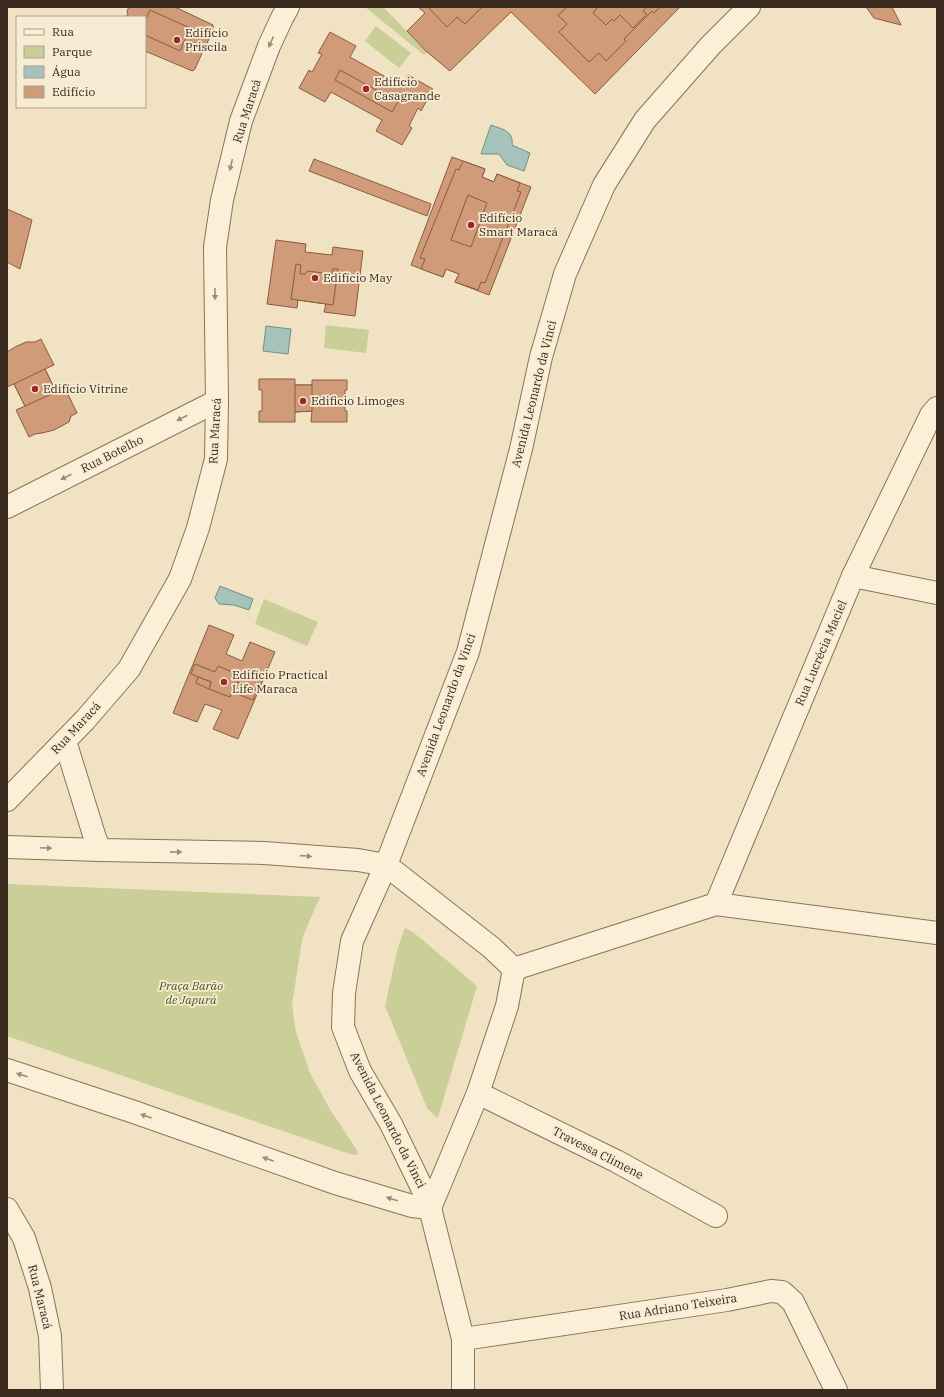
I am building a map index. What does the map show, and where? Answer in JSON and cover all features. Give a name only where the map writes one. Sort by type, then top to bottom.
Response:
[{"type":"street","name":"Rua Maracá","points":[[7,800],[85,720],[129,669],[180,579],[198,528],[216,459],[217,401],[215,247],[222,200],[241,121],[269,46],[288,7]]},
{"type":"street","name":"Avenida Leonardo da Vinci","points":[[463,1390],[463,1339],[430,1208],[391,1124],[360,1071],[343,1027],[344,994],[352,941],[386,865],[468,652],[521,449],[541,357],[565,274],[604,185],[645,120],[711,45],[749,7]]},
{"type":"street","name":"Rua Botelho","points":[[7,506],[217,401]]},
{"type":"street","name":"Rua Lucrécia Maciel","points":[[716,904],[853,576],[931,415],[937,408]]},
{"type":"street","points":[[853,576],[937,593]]},
{"type":"street","points":[[65,741],[100,850]]},
{"type":"street","points":[[7,847],[264,853],[358,860],[386,865],[492,948],[514,969]]},
{"type":"street","points":[[514,969],[716,904],[937,933]]},
{"type":"street","points":[[7,1070],[336,1182],[412,1206],[430,1208],[478,1093],[507,1006],[514,969]]},
{"type":"street","name":"Travessa Climene","points":[[478,1093],[616,1162],[716,1216]]},
{"type":"street","name":"Rua Maracá","points":[[7,1209],[24,1238],[40,1288],[50,1336],[52,1390]]},
{"type":"street","name":"Rua Adriano Teixeira","points":[[463,1339],[726,1300],[771,1291],[782,1292],[793,1302],[836,1390]]},
{"type":"green space","points":[[365,7],[383,7],[427,52],[424,55]]},
{"type":"green space","points":[[376,26],[411,53],[399,68],[365,41]]},
{"type":"green space","points":[[326,325],[369,330],[366,353],[324,348]]},
{"type":"green space","points":[[264,599],[318,622],[307,646],[255,624]]},
{"type":"green space","name":"Praça Barão de Japurá","points":[[7,884],[320,897],[303,936],[292,1005],[296,1032],[310,1073],[331,1111],[357,1150],[358,1155],[350,1154],[7,1036]]},
{"type":"green space","points":[[405,928],[413,932],[477,986],[437,1118],[427,1108],[385,1006],[398,947]]},
{"type":"water","points":[[491,125],[506,131],[511,137],[512,145],[530,153],[524,171],[507,165],[499,154],[481,154]]},
{"type":"water","points":[[266,326],[291,329],[288,354],[263,351]]},
{"type":"water","points":[[220,586],[253,599],[249,610],[234,605],[219,604],[215,598]]},
{"type":"building","name":"Edifício Priscila","points":[[129,7],[175,7],[213,25],[206,45],[202,47],[203,51],[195,69],[193,71],[190,70],[146,51],[146,16],[126,16],[128,15],[127,11]]},
{"type":"building","points":[[418,7],[680,7],[595,94],[511,12],[450,71],[427,52],[407,31],[425,13]]},
{"type":"building","points":[[428,7],[482,7],[465,24],[457,17],[447,27]]},
{"type":"building","points":[[567,7],[660,7],[654,13],[652,11],[624,39],[626,41],[606,61],[599,53],[589,62],[559,32],[567,24],[558,15]]},
{"type":"building","points":[[598,7],[647,7],[643,11],[647,14],[633,28],[620,15],[614,21],[612,19],[606,25],[593,13]]},
{"type":"building","points":[[866,7],[892,7],[901,25],[874,18]]},
{"type":"building","points":[[150,10],[190,28],[180,51],[146,35],[146,19]]},
{"type":"building","name":"Edifício Casagrande","points":[[330,32],[356,46],[350,57],[402,86],[408,75],[433,89],[421,111],[418,108],[409,126],[412,128],[402,145],[376,131],[382,120],[331,92],[325,102],[299,88],[309,70],[312,72],[322,54],[318,53]]},
{"type":"building","points":[[340,70],[398,102],[392,112],[335,80]]},
{"type":"building","name":"Edifício Smart Maracá","points":[[452,157],[485,169],[482,177],[494,182],[497,174],[531,187],[489,295],[455,282],[459,274],[446,269],[443,277],[411,265]]},
{"type":"building","points":[[314,159],[431,204],[427,216],[309,171]]},
{"type":"building","name":"Edifício Smart Maracá","points":[[463,161],[485,169],[482,177],[494,182],[497,174],[520,183],[517,191],[521,192],[485,283],[481,282],[478,290],[455,282],[459,274],[446,269],[443,277],[421,269],[425,259],[420,258],[456,169],[459,170]]},
{"type":"building","points":[[468,195],[487,203],[471,247],[451,240]]},
{"type":"building","points":[[7,209],[32,220],[20,269],[7,262]]},
{"type":"building","name":"Edifício May","points":[[276,240],[306,244],[305,252],[332,255],[333,247],[363,251],[355,316],[324,312],[326,304],[298,300],[297,308],[267,304]]},
{"type":"building","points":[[296,264],[301,265],[300,274],[305,274],[308,271],[323,273],[325,277],[331,277],[333,269],[338,269],[333,305],[291,299]]},
{"type":"building","name":"Edifício Vitrine","points":[[41,339],[54,365],[45,369],[56,392],[65,388],[77,413],[71,416],[69,422],[54,430],[35,434],[29,437],[16,410],[25,406],[14,384],[7,387],[7,352],[26,342],[35,342]]},
{"type":"building","points":[[45,369],[56,392],[25,406],[14,384]]},
{"type":"building","name":"Edificio Limoges","points":[[259,379],[295,379],[295,385],[312,385],[312,380],[347,380],[347,390],[345,390],[345,411],[347,411],[347,422],[311,422],[312,411],[295,412],[295,422],[259,422],[259,411],[262,411],[262,390],[259,390]]},
{"type":"building","points":[[295,385],[312,385],[312,411],[295,412]]},
{"type":"building","name":"Edifício Practical Life Maraca","points":[[209,625],[234,635],[226,654],[242,661],[250,642],[275,652],[238,739],[213,729],[222,710],[205,704],[197,722],[173,713]]},
{"type":"building","points":[[195,664],[215,672],[218,666],[239,675],[237,682],[257,690],[253,700],[232,692],[230,697],[209,689],[211,682],[191,674]]},
{"type":"building","points":[[198,677],[211,682],[209,689],[196,683]]},
{"type":"place","name":"Edifício Priscila","points":[[177,40]]},
{"type":"place","name":"Edifício Casagrande","points":[[366,89]]},
{"type":"place","name":"Edifício Smart Maracá","points":[[471,225]]},
{"type":"place","name":"Edifício May","points":[[315,278]]},
{"type":"place","name":"Edifício Vitrine","points":[[35,389]]},
{"type":"place","name":"Edificio Limoges","points":[[303,401]]},
{"type":"place","name":"Edifício Practical Life Maraca","points":[[224,682]]}]
